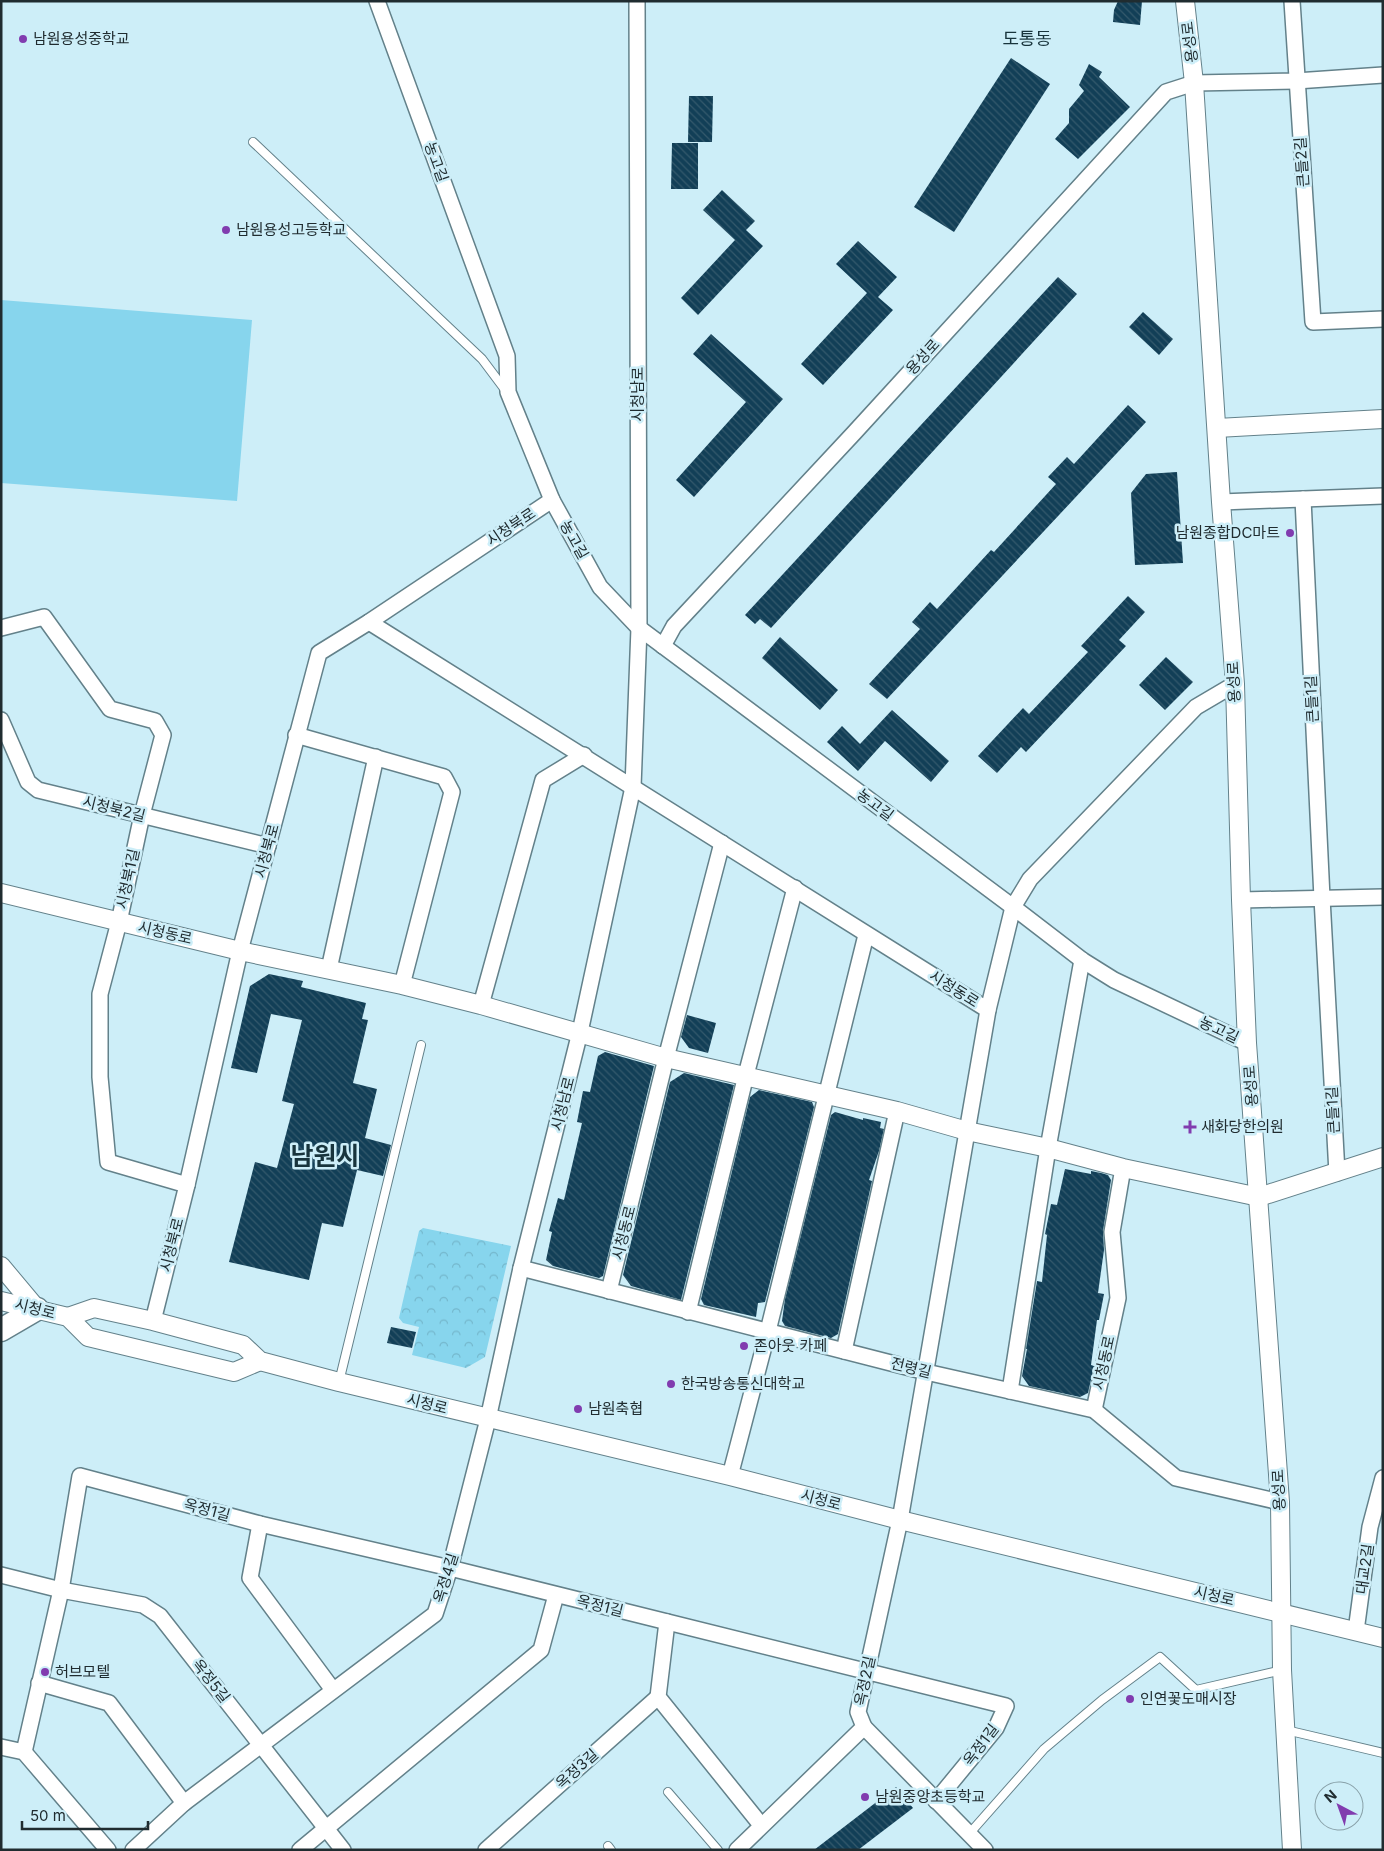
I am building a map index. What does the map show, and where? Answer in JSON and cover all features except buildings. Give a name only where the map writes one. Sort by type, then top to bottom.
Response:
[{"type":"main road","points":[[1,1330],[36,1309]]},
{"type":"street","name":"농고길","points":[[377,1],[507,356],[508,392],[552,500],[600,587],[638,628],[1082,960],[1114,980],[1247,1043]]},
{"type":"street","name":"시청남로","points":[[488,1419],[522,1268],[580,1032],[633,788],[638,628],[637,1]]},
{"type":"street","name":"용성로","points":[[1185,1],[1194,83],[1217,428],[1220,502],[1235,684],[1247,1043],[1280,1502],[1282,1670],[1292,1850]]},
{"type":"street","name":"큰들2길","points":[[1292,1],[1313,322],[1383,319]]},
{"type":"street","points":[[1194,83],[1296,82],[1383,76]]},
{"type":"street","name":"용성로","points":[[664,646],[674,626],[854,434],[1166,92],[1194,83]]},
{"type":"street","points":[[1217,428],[1383,419]]},
{"type":"street","points":[[1220,502],[1383,496]]},
{"type":"street","name":"큰들1길","points":[[1303,499],[1337,1173]]},
{"type":"street","name":"시청북로","points":[[152,1321],[187,1185],[240,951],[319,653],[369,622],[552,500]]},
{"type":"street","name":"시청북1길","points":[[1,628],[44,617],[110,709],[155,720],[163,735],[100,994],[100,1077],[108,1162],[187,1185]]},
{"type":"street","points":[[369,622],[584,755],[633,788]]},
{"type":"street","points":[[988,1010],[1012,907],[1030,879],[1196,707],[1235,684]]},
{"type":"street","name":"시청북2길","points":[[1,720],[28,782],[38,790],[268,846]]},
{"type":"street","points":[[296,735],[444,777],[452,792],[402,984]]},
{"type":"street","points":[[481,1005],[543,780],[584,755]]},
{"type":"street","points":[[329,968],[376,757]]},
{"type":"street","name":"시청동로","points":[[633,788],[988,1010],[926,1372]]},
{"type":"street","name":"시청동로","points":[[610,1291],[666,1058],[722,843]]},
{"type":"street","points":[[688,1312],[746,1075],[795,888]]},
{"type":"street","name":"시청동로","points":[[1,893],[240,951],[402,984],[580,1032],[666,1058],[897,1111],[967,1131],[1048,1148],[1123,1168],[1259,1197]]},
{"type":"street","points":[[1241,900],[1383,897]]},
{"type":"street","points":[[730,1476],[768,1331],[866,935]]},
{"type":"street","points":[[1010,1391],[1048,1148],[1082,960]]},
{"type":"street","points":[[844,1351],[897,1111]]},
{"type":"street","points":[[1259,1197],[1383,1157]]},
{"type":"street","name":"시청동로","points":[[1094,1410],[1118,1298],[1112,1232],[1123,1168]]},
{"type":"street","points":[[1,1266],[36,1309]]},
{"type":"street","name":"전령길","points":[[522,1268],[926,1372],[1094,1410],[1176,1478],[1280,1502]]},
{"type":"street","name":"시청로","points":[[1,1301],[68,1317],[88,1337],[234,1372],[260,1361]]},
{"type":"street","name":"시청로","points":[[68,1317],[94,1308],[152,1321],[243,1345],[260,1361],[339,1382],[730,1476],[900,1520],[1383,1638]]},
{"type":"street","name":"옥정2길","points":[[737,1850],[864,1727],[858,1712],[900,1520],[926,1372]]},
{"type":"street","name":"옥정4길","points":[[133,1850],[184,1803],[435,1614],[450,1568],[488,1419]]},
{"type":"street","name":"옥정1길","points":[[61,1590],[80,1476],[260,1524],[450,1568],[1006,1706],[996,1728],[936,1801]]},
{"type":"street","name":"대교2길","points":[[1356,1631],[1377,1529],[1383,1478]]},
{"type":"street","points":[[260,1524],[250,1578],[333,1690]]},
{"type":"street","name":"옥정5길","points":[[1,1575],[61,1590],[143,1605],[160,1616],[343,1850]]},
{"type":"street","points":[[24,1752],[61,1590]]},
{"type":"street","points":[[300,1850],[541,1650],[556,1595]]},
{"type":"street","points":[[667,1622],[658,1697],[761,1825]]},
{"type":"street","points":[[39,1683],[109,1703],[184,1803]]},
{"type":"street","name":"옥정3길","points":[[495,1847],[658,1697]]},
{"type":"street","points":[[864,1727],[985,1850]]},
{"type":"street","points":[[1,1747],[24,1752],[108,1850]]},
{"type":"lane","points":[[253,142],[482,359],[508,392]]},
{"type":"lane","points":[[339,1382],[421,1045]]},
{"type":"lane","points":[[969,1834],[1044,1749],[1102,1700],[1160,1657],[1196,1690],[1282,1670]]},
{"type":"lane","points":[[1286,1730],[1383,1753]]},
{"type":"lane","points":[[668,1792],[718,1850]]},
{"type":"green space","points":[[1,300],[252,320],[237,501],[1,483]]},
{"type":"green space","points":[[423,1228],[511,1246],[485,1357],[466,1368],[412,1355],[419,1327],[403,1323],[399,1318],[419,1231]]},
{"type":"place","name":"남원용성중학교","points":[[23,39]]},
{"type":"place","name":"남원용성고등학교","points":[[226,230]]},
{"type":"place","name":"남원종합DC마트","points":[[1290,533]]},
{"type":"place","name":"새화당한의원","points":[[1190,1127]]},
{"type":"place","name":"존아웃 카페","points":[[744,1346]]},
{"type":"place","name":"한국방송통신대학교","points":[[671,1384]]},
{"type":"place","name":"남원축협","points":[[578,1409]]},
{"type":"place","name":"허브모텔","points":[[45,1672]]},
{"type":"place","name":"인연꽃도매시장","points":[[1130,1699]]},
{"type":"place","name":"남원중앙초등학교","points":[[865,1797]]},
{"type":"district","name":"도통동","points":[[1027,39]]},
{"type":"district","name":"남원시","points":[[325,1156]]}]
